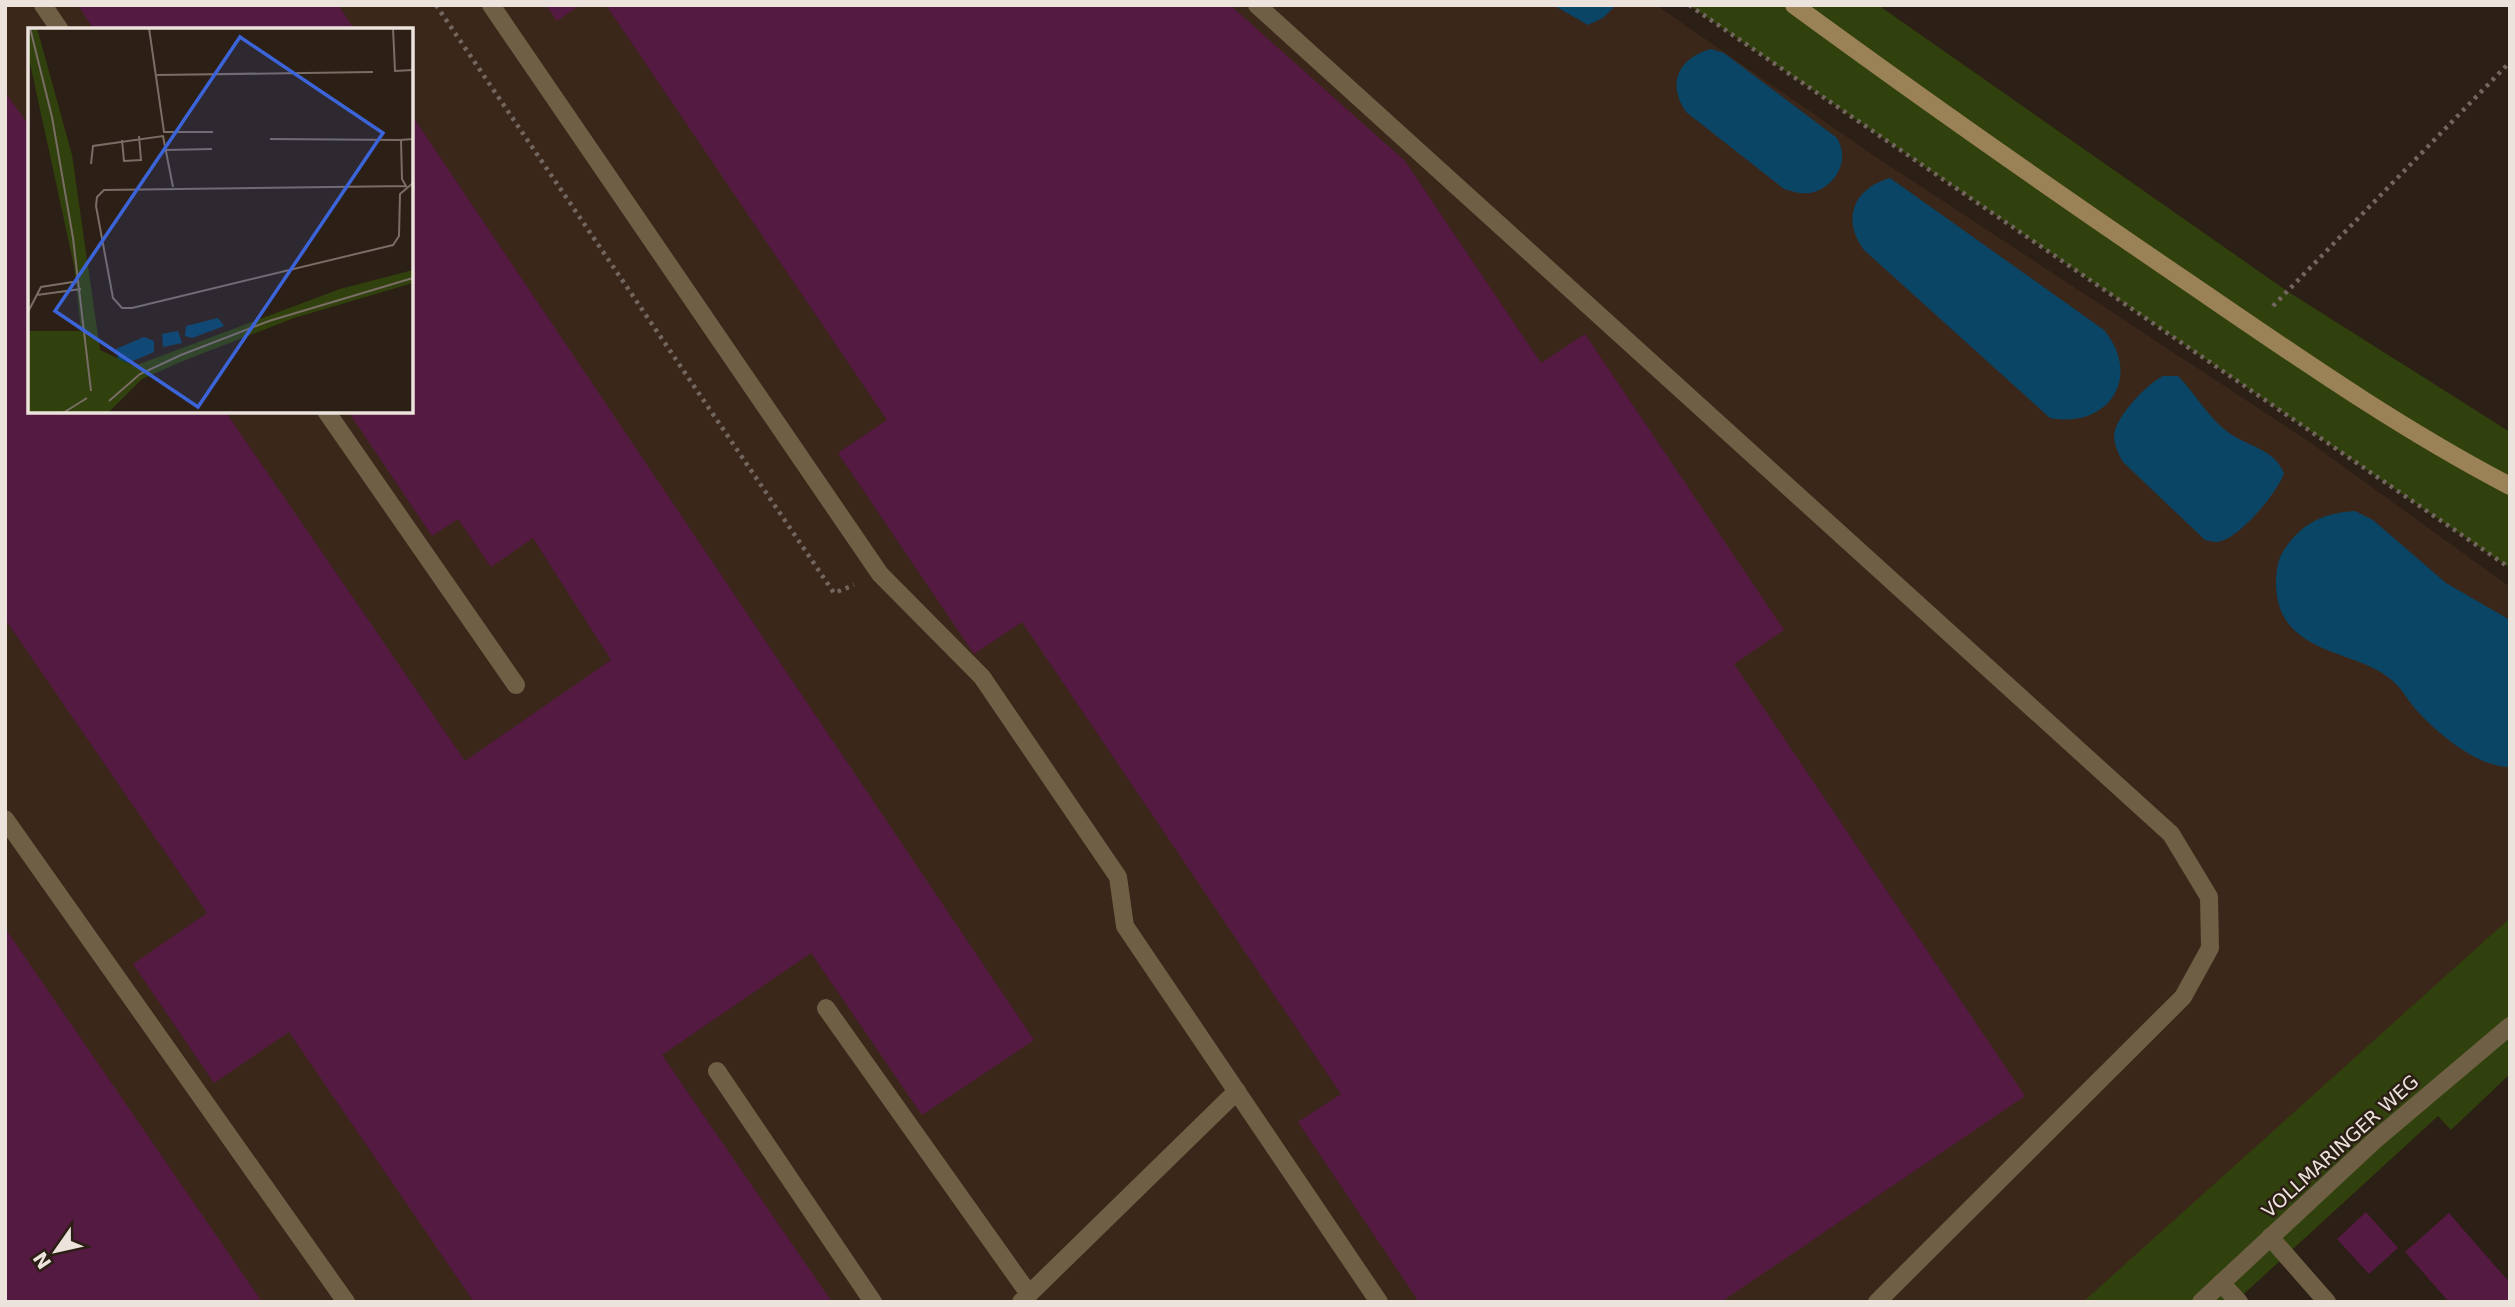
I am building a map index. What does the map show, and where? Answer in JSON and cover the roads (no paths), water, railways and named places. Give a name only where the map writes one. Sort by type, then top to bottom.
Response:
[{"type":"street","points":[[43,5],[59,28]]},
{"type":"street","points":[[491,5],[880,574],[982,677],[1118,877],[1125,926],[1379,1302]]},
{"type":"street","points":[[1257,5],[2171,834],[2209,897],[2210,948],[2183,997],[1877,1302]]},
{"type":"street","points":[[1794,5],[1965,130],[2253,326],[2438,448],[2510,486]]},
{"type":"street","points":[[327,413],[516,685]]},
{"type":"street","points":[[5,820],[346,1302]]},
{"type":"street","points":[[826,1008],[1025,1298],[1237,1091]]},
{"type":"street","name":"VOLLMARINGER WEG","points":[[2201,1302],[2374,1140],[2510,1026]]},
{"type":"street","points":[[717,1072],[873,1302]]},
{"type":"street","points":[[2270,1237],[2326,1302]]},
{"type":"street","points":[[2221,1283],[2239,1302]]},
{"type":"water","points":[[1553,5],[1616,5],[1603,18],[1588,25]]},
{"type":"water","points":[[1711,49],[1724,53],[1837,138],[1842,161],[1831,182],[1808,193],[1784,189],[1686,112],[1677,91],[1679,73],[1691,59]]},
{"type":"water","points":[[1890,178],[2104,330],[2115,348],[2120,365],[2119,381],[2113,396],[2103,407],[2088,416],[2071,419],[2050,418],[1864,250],[1853,227],[1855,206],[1868,189]]},
{"type":"water","points":[[2163,376],[2178,376],[2222,427],[2267,453],[2280,465],[2284,473],[2258,512],[2238,531],[2221,541],[2205,540],[2123,462],[2116,447],[2115,430],[2123,415],[2142,392]]},
{"type":"water","points":[[2355,511],[2373,520],[2446,583],[2510,620],[2510,767],[2485,762],[2461,749],[2429,723],[2393,681],[2378,670],[2322,648],[2305,639],[2290,626],[2280,609],[2276,586],[2277,567],[2282,554],[2298,533],[2314,521],[2333,514]]}]
